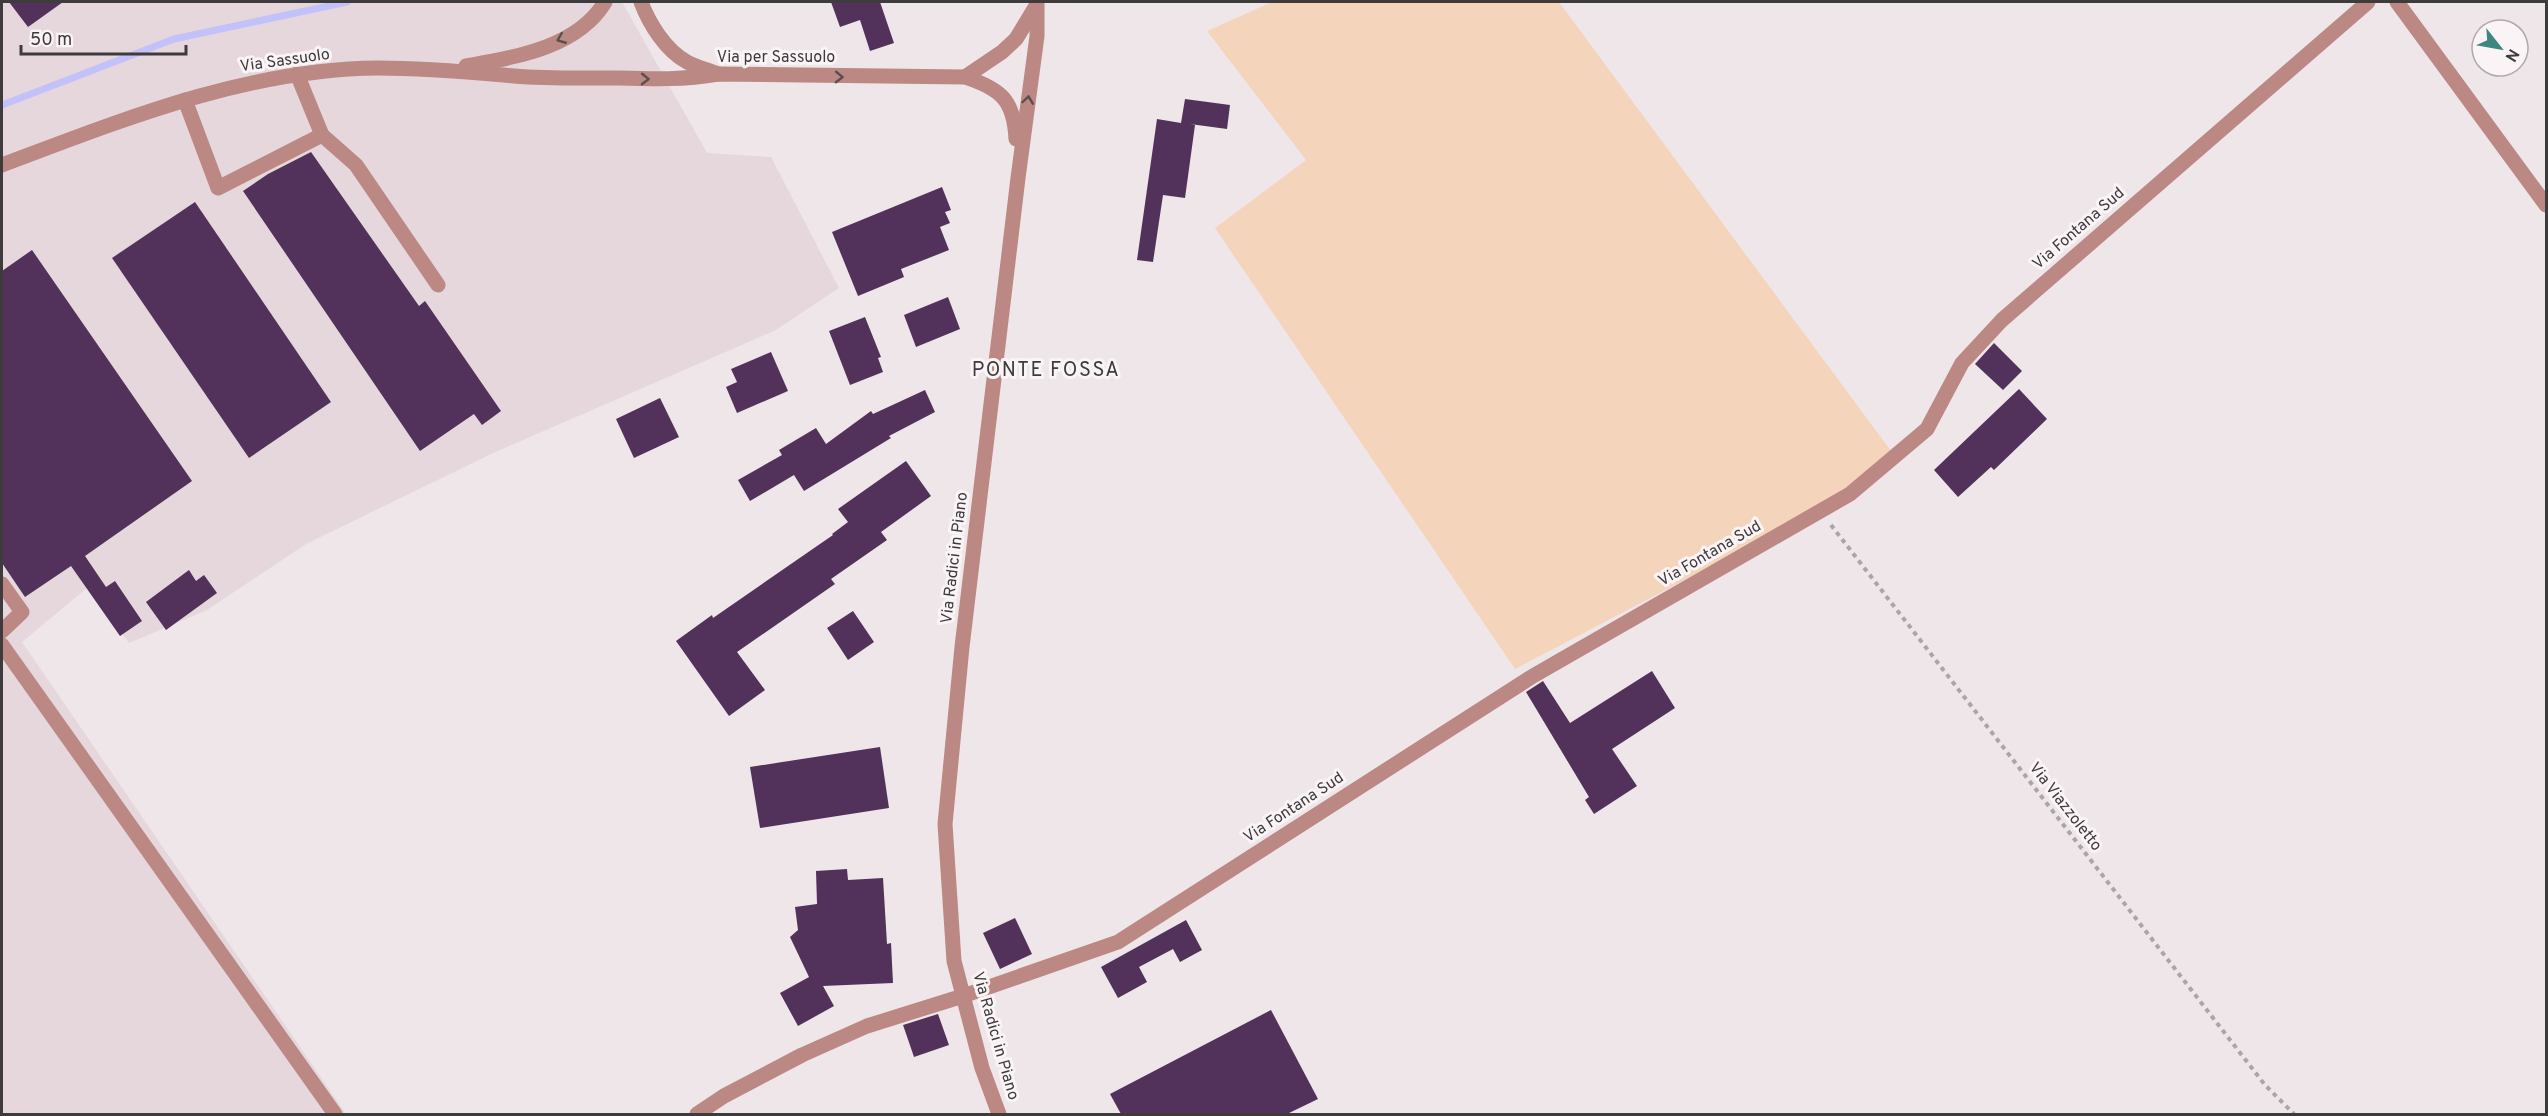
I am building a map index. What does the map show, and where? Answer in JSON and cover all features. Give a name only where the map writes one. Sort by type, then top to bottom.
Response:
[{"type":"street","points":[[451,69],[515,57],[569,36],[586,24],[605,2]]},
{"type":"street","points":[[641,2],[648,21],[678,55],[685,61],[718,74]]},
{"type":"street","name":"Via Fontana Sud","points":[[697,1114],[724,1096],[802,1055],[867,1026],[963,996],[1118,942],[1533,676],[1850,494],[1927,429],[1962,363],[2002,320],[2368,2]]},
{"type":"street","points":[[2397,2],[2547,205]]},
{"type":"street","points":[[965,77],[1002,52],[1016,39],[1037,3]]},
{"type":"street","name":"Via Radici in Piano","points":[[999,1114],[982,1068],[954,961],[945,825],[962,647],[1037,36],[1037,3]]},
{"type":"street","name":"Via Sassuolo","points":[[2,165],[103,127],[185,100],[254,81],[297,74],[375,68],[451,69],[516,76],[586,78]]},
{"type":"street","points":[[297,74],[322,135],[356,165],[438,285]]},
{"type":"street","name":"Via per Sassuolo","points":[[586,78],[690,79],[718,74],[965,77]]},
{"type":"street","points":[[965,77],[990,85],[1006,99],[1015,120],[1018,178]]},
{"type":"street","points":[[185,100],[218,188],[322,135]]},
{"type":"street","points":[[2,584],[21,612],[2,631]]},
{"type":"street","points":[[2,645],[336,1114]]},
{"type":"path","name":"Via Viazzoletto","points":[[1821,511],[2265,1085],[2294,1114]]},
{"type":"shaded area","points":[[2,2],[622,2],[707,153],[771,157],[839,288],[776,330],[491,454],[306,544],[207,610],[129,643],[88,587],[22,642],[346,1114],[2,1114]]},
{"type":"shaded area","points":[[1272,2],[1559,2],[1894,455],[1845,496],[1515,669],[1215,228],[1306,160],[1207,31]]},
{"type":"building","points":[[9,2],[63,2],[28,27]]},
{"type":"building","points":[[831,2],[880,2],[894,43],[870,51],[860,20],[840,27]]},
{"type":"building","points":[[1185,99],[1230,105],[1227,129],[1190,124],[1195,125],[1185,198],[1163,195],[1153,262],[1137,260],[1157,119],[1181,123]]},
{"type":"building","points":[[311,152],[419,306],[425,301],[501,411],[482,425],[474,414],[420,451],[243,191],[268,174]]},
{"type":"building","points":[[942,187],[951,210],[945,212],[950,223],[940,227],[949,250],[901,269],[904,277],[858,296],[832,232]]},
{"type":"building","points":[[195,202],[331,402],[249,458],[112,258]]},
{"type":"building","points":[[32,250],[192,481],[85,556],[106,587],[115,581],[142,621],[120,636],[71,566],[25,597],[2,563],[2,271]]},
{"type":"building","points":[[948,297],[960,329],[916,347],[904,315]]},
{"type":"building","points":[[865,317],[881,357],[878,358],[883,372],[850,385],[829,331]]},
{"type":"building","points":[[1994,343],[2022,371],[2003,390],[1975,364]]},
{"type":"building","points":[[771,352],[788,391],[737,413],[726,387],[737,382],[731,369]]},
{"type":"building","points":[[2019,389],[2047,419],[1994,470],[1991,467],[1958,497],[1934,470]]},
{"type":"building","points":[[925,390],[935,412],[889,436],[891,438],[804,491],[794,475],[750,501],[738,480],[782,455],[779,450],[816,428],[826,444],[871,411],[873,414]]},
{"type":"building","points":[[660,398],[679,437],[634,458],[616,419]]},
{"type":"building","points":[[906,461],[931,496],[881,532],[887,540],[831,579],[835,584],[737,652],[765,690],[729,716],[676,641],[833,535],[848,522],[838,509]]},
{"type":"building","points":[[189,570],[196,581],[204,575],[217,593],[166,630],[146,602]]},
{"type":"building","points":[[853,611],[874,642],[848,660],[827,628]]},
{"type":"building","points":[[1652,671],[1675,708],[1612,749],[1637,786],[1594,814],[1585,800],[1589,797],[1526,692],[1543,681],[1570,723]]},
{"type":"building","points":[[880,747],[889,808],[760,828],[750,767]]},
{"type":"building","points":[[847,869],[848,880],[883,878],[887,944],[891,943],[893,983],[823,986],[834,1006],[798,1026],[780,993],[809,977],[790,937],[798,930],[795,907],[817,904],[816,871]]},
{"type":"building","points":[[1015,918],[1032,954],[1000,969],[983,933]]},
{"type":"building","points":[[1186,920],[1202,950],[1180,962],[1173,949],[1139,967],[1147,982],[1118,998],[1101,967]]},
{"type":"building","points":[[1271,1010],[1318,1099],[1287,1114],[1121,1114],[1110,1094]]},
{"type":"building","points":[[938,1014],[949,1045],[914,1057],[903,1025]]},
{"type":"waterway","points":[[2,105],[174,39],[347,2]]},
{"type":"district","name":"PONTE FOSSA","points":[[1046,371]]}]
